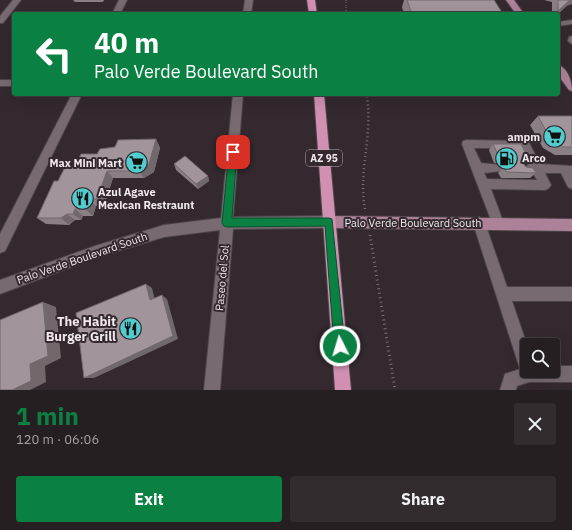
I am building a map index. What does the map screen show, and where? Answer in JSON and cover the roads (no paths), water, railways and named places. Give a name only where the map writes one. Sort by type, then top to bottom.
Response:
[{"type":"highway","points":[[312,0],[313,12]]},
{"type":"highway","name":"AZ 95","points":[[319,96],[343,390]]},
{"type":"main road","points":[[510,0],[519,12]]},
{"type":"main road","points":[[560,71],[572,88]]},
{"type":"main road","name":"Palo Verde Boulevard South","points":[[329,222],[572,225]]},
{"type":"street","points":[[0,21],[17,0]]},
{"type":"street","points":[[117,12],[123,0]]},
{"type":"street","points":[[247,12],[249,0]]},
{"type":"street","points":[[560,24],[572,22]]},
{"type":"street","points":[[0,83],[12,84]]},
{"type":"street","points":[[0,247],[76,96]]},
{"type":"street","name":"Paseo del Sol","points":[[212,390],[238,96]]},
{"type":"street","points":[[483,184],[545,184],[531,168],[524,144],[468,144],[477,168],[483,184],[498,224]]},
{"type":"street","points":[[477,168],[496,168]]},
{"type":"street","points":[[531,168],[568,170],[572,184]]},
{"type":"street","name":"Palo Verde Boulevard South","points":[[0,287],[95,252],[164,231],[227,223],[329,222]]},
{"type":"street","points":[[479,224],[520,347]]},
{"type":"street","points":[[502,294],[572,294]]},
{"type":"street","points":[[560,373],[572,374]]},
{"type":"street","points":[[508,390],[511,380],[520,375]]},
{"type":"place","name":"ampm","points":[[555,137]]},
{"type":"place","name":"Arco","points":[[506,158]]},
{"type":"place","name":"Max Mini Mart","points":[[137,163]]},
{"type":"place","name":"Azul Agave Mexican Restraunt","points":[[82,198]]},
{"type":"place","name":"The Habit Burger Grill","points":[[131,328]]}]
